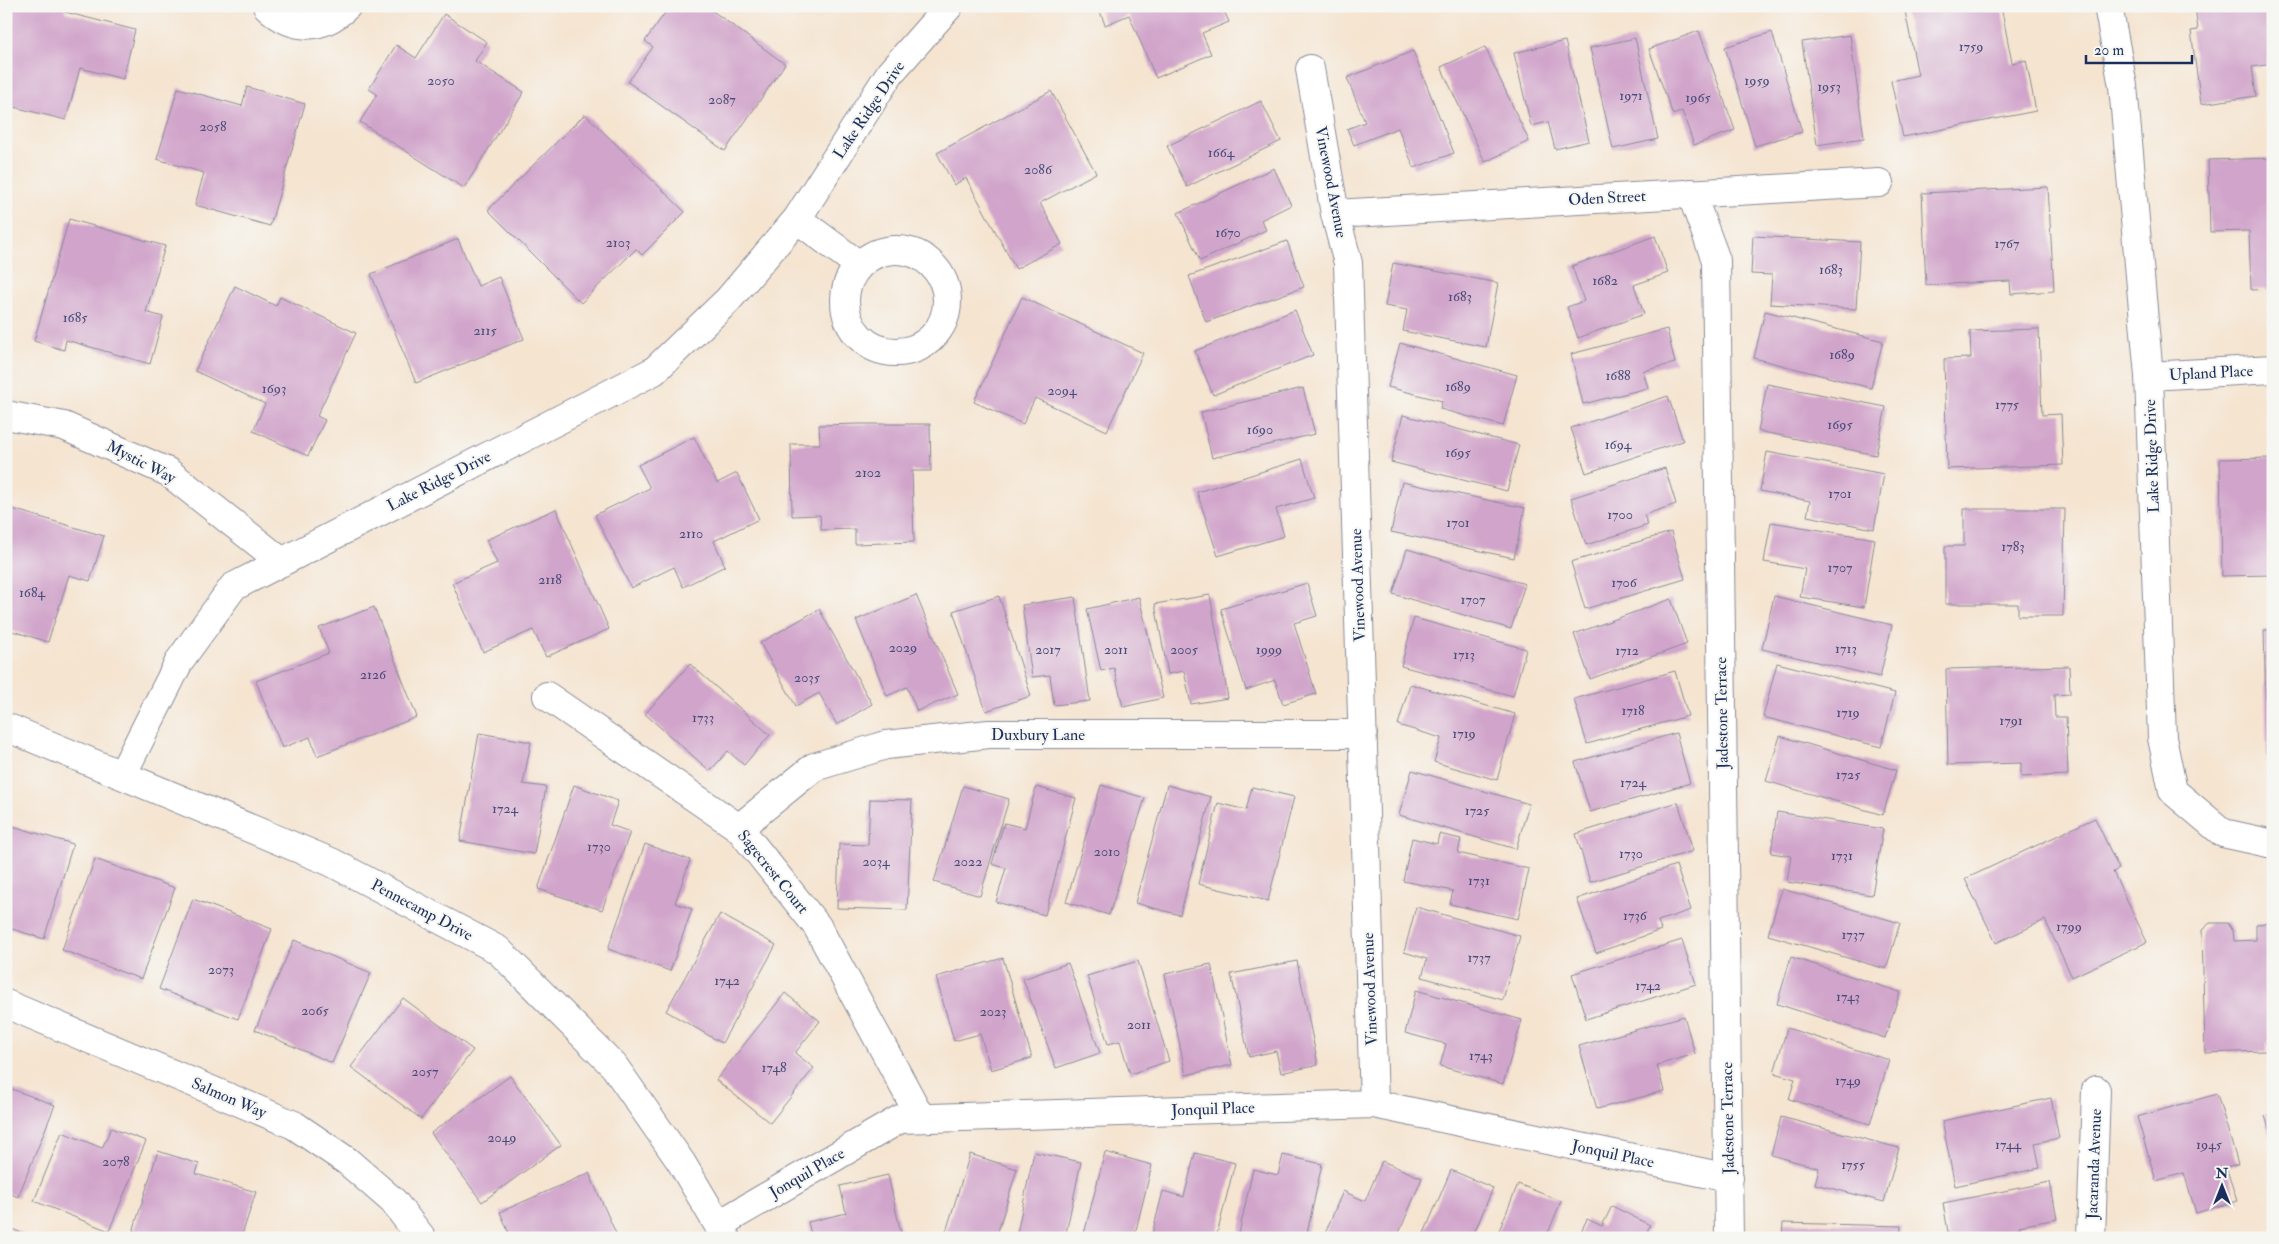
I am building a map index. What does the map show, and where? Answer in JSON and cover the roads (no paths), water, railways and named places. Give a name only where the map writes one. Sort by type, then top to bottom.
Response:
[{"type":"street","points":[[267,6],[286,21],[310,25],[322,23],[338,15],[347,6]]},
{"type":"street","name":"Lake Ridge Drive","points":[[122,775],[180,660],[233,588],[654,371],[728,300],[797,219],[890,73],[949,6]]},
{"type":"street","name":"Lake Ridge Drive","points":[[2108,6],[2123,86],[2149,376],[2162,738],[2173,791],[2223,833],[2273,844]]},
{"type":"street","name":"Vinewood Avenue","points":[[1310,69],[1335,214],[1348,263],[1374,1104]]},
{"type":"street","name":"Oden Street","points":[[1335,214],[1879,183]]},
{"type":"street","name":"Jadestone Terrace","points":[[1691,193],[1716,260],[1730,1238]]},
{"type":"street","points":[[797,219],[859,265]]},
{"type":"street","name":"Upland Place","points":[[2149,376],[2273,370]]},
{"type":"street","name":"Mystic Way","points":[[6,415],[64,426],[168,472],[282,562]]},
{"type":"street","name":"Sagecrest Court","points":[[547,696],[739,828],[818,926],[921,1118]]},
{"type":"street","name":"Pennecamp Drive","points":[[6,727],[331,862],[498,950],[614,1066],[680,1162],[722,1231]]},
{"type":"street","name":"Duxbury Lane","points":[[739,828],[814,767],[886,745],[988,734],[1363,734]]},
{"type":"street","name":"Salmon Way","points":[[6,1004],[294,1125],[353,1166],[393,1201],[422,1238]]},
{"type":"street","name":"Jacaranda Avenue","points":[[2091,1238],[2096,1090]]},
{"type":"street","name":"Jonquil Place","points":[[722,1231],[900,1119],[1374,1104],[1729,1178]]}]
